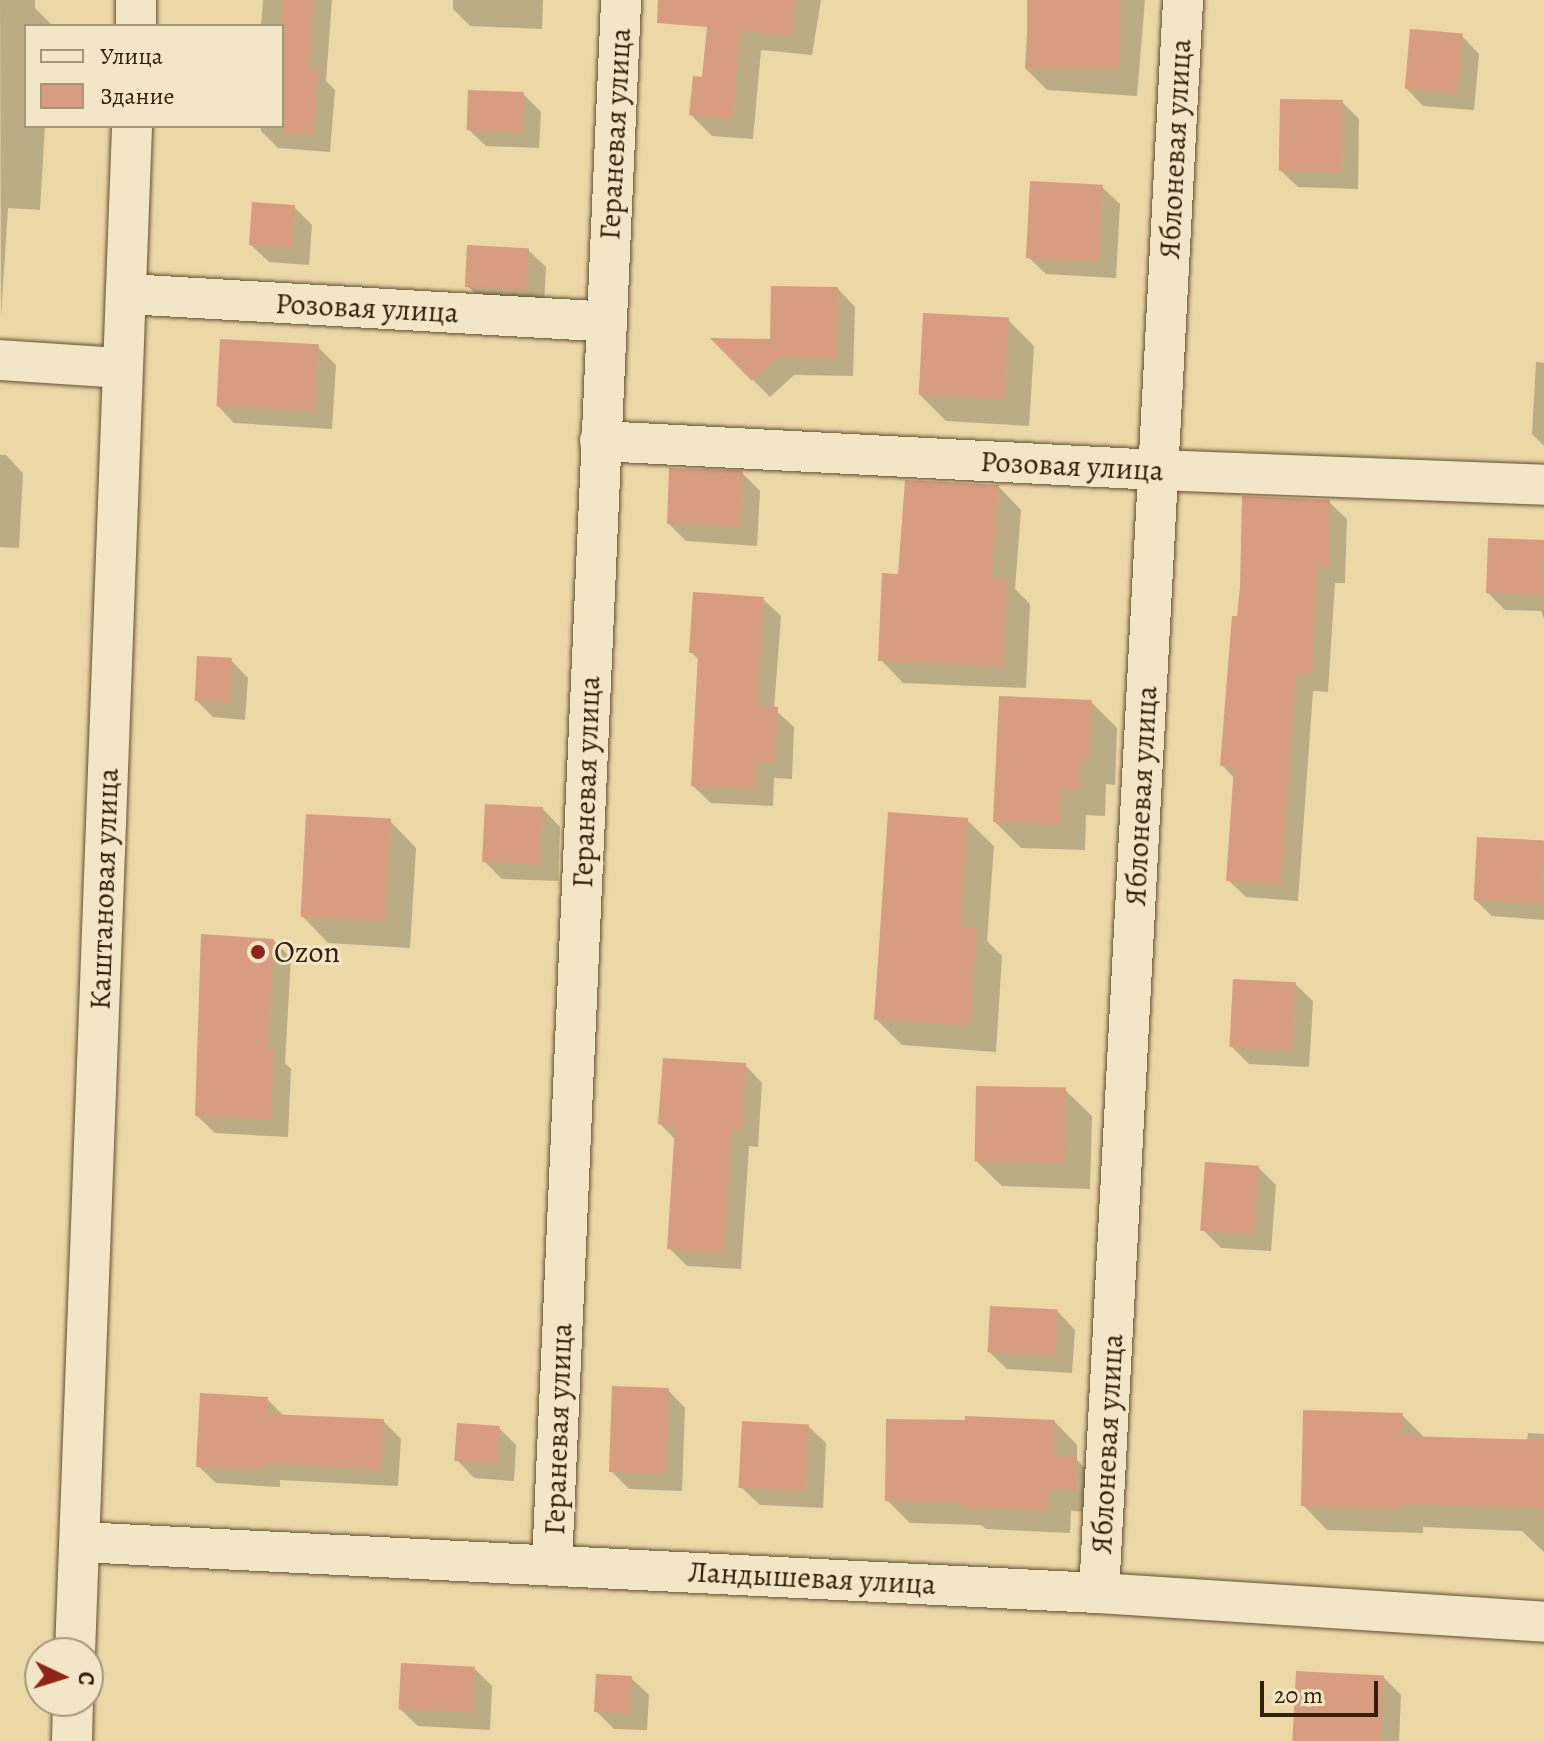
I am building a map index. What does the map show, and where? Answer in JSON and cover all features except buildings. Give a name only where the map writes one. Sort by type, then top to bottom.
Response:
[{"type":"street","points":[[136,0],[136,24]]},
{"type":"street","name":"Гераневая улица","points":[[552,1564],[621,0]]},
{"type":"street","name":"Яблоневая улица","points":[[1099,1593],[1183,0]]},
{"type":"street","name":"Каштановая улица","points":[[76,1637],[132,128]]},
{"type":"street","name":"Розовая улица","points":[[127,294],[607,322]]},
{"type":"street","points":[[0,360],[122,368]]},
{"type":"street","name":"Розовая улица","points":[[600,441],[1158,470],[1544,485]]},
{"type":"street","name":"Ландышевая улица","points":[[80,1542],[1099,1593],[1544,1622]]},
{"type":"street","points":[[72,1741],[73,1717]]},
{"type":"place","name":"Ozon","points":[[258,952]]}]
